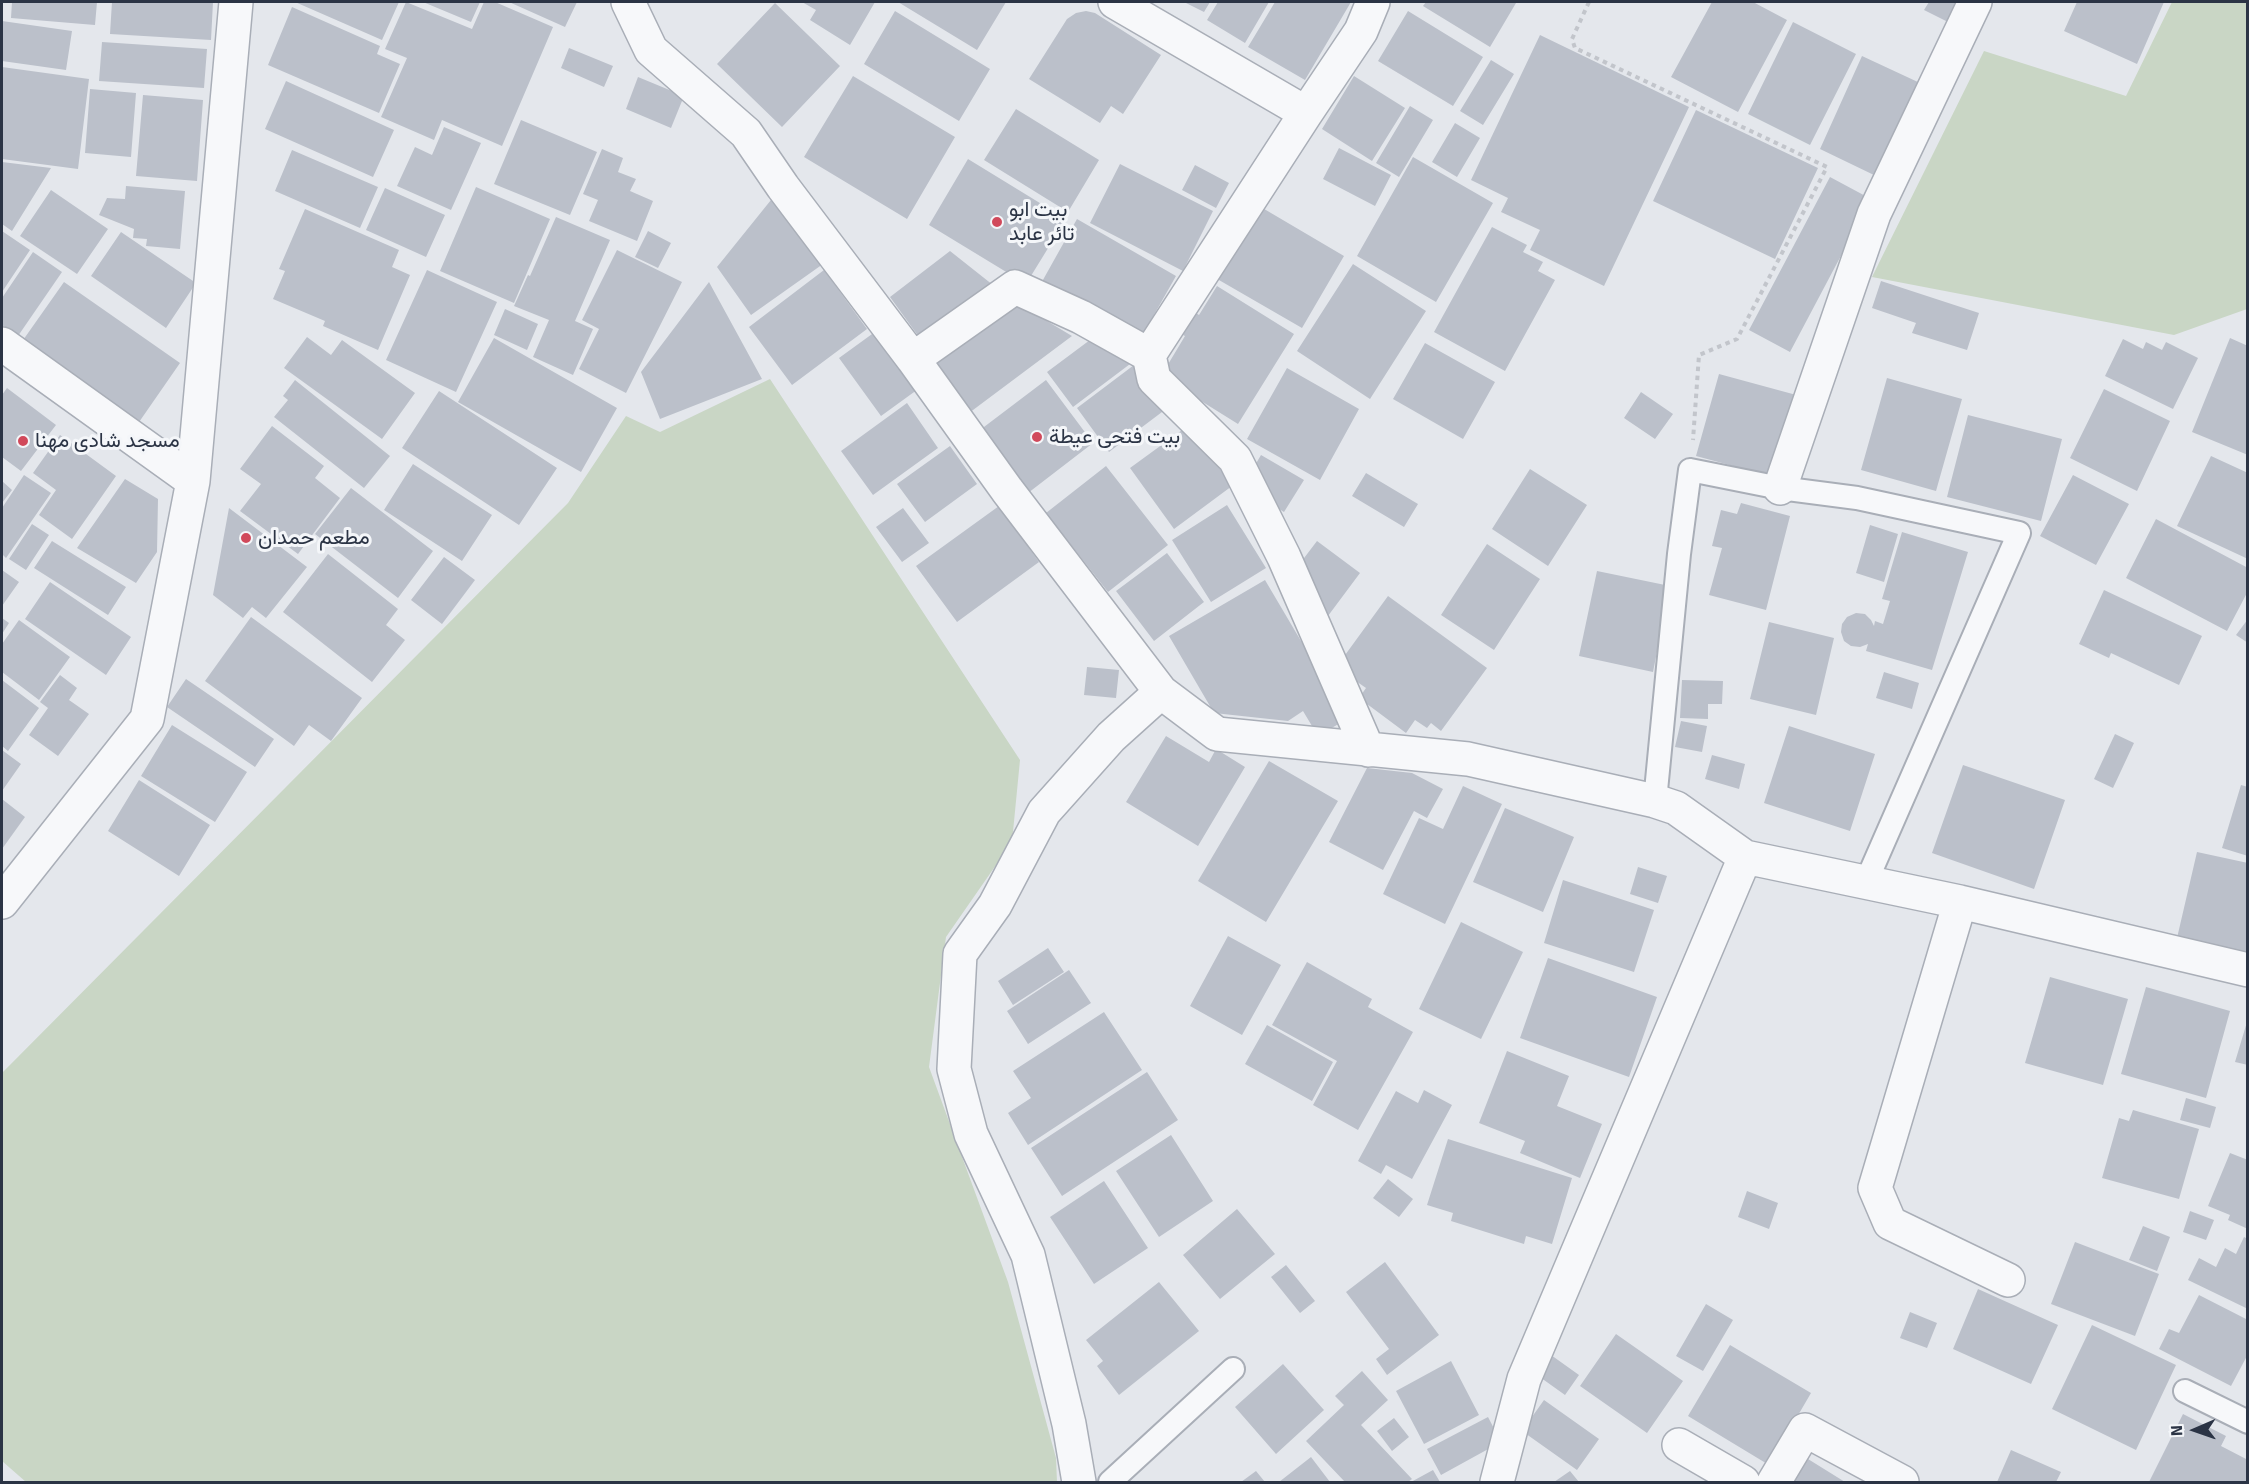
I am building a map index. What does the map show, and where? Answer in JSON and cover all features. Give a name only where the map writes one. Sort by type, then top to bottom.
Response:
[{"type":"street","points":[[2,902],[147,718],[194,481],[236,2]]},
{"type":"street","points":[[628,2],[651,50],[746,133],[783,187],[913,359],[1007,490],[1161,692],[1217,734],[1468,759],[1655,801],[1676,808],[1745,856],[1960,902],[2247,970]]},
{"type":"street","points":[[1115,2],[1306,113]]},
{"type":"street","points":[[1368,750],[1284,557],[1235,459],[1154,379],[1149,355],[1360,31],[1373,2]]},
{"type":"street","points":[[1780,488],[1874,214],[1975,2]]},
{"type":"street","points":[[913,359],[1015,287],[1081,317],[1149,355]]},
{"type":"street","points":[[2,344],[194,481]]},
{"type":"street","points":[[1079,1482],[1069,1424],[1028,1255],[971,1134],[954,1069],[960,954],[995,905],[1044,812],[1111,737],[1161,692]]},
{"type":"street","points":[[1497,1482],[1524,1379],[1745,856]]},
{"type":"street","points":[[1960,902],[1875,1188],[1890,1223],[2008,1280]]},
{"type":"street","points":[[1774,1482],[1805,1430],[1902,1482]]},
{"type":"street","points":[[1679,1445],[1743,1482]]},
{"type":"lane","points":[[1655,801],[1679,554],[1690,470],[1780,488],[1857,498],[2019,533],[1866,882]]},
{"type":"lane","points":[[1110,1482],[1233,1369]]},
{"type":"lane","points":[[2185,1391],[2247,1422]]},
{"type":"path","points":[[1589,2],[1572,39],[1575,48],[1827,167],[1737,339],[1699,355],[1690,470]]},
{"type":"green space","points":[[2172,2],[2247,2],[2247,309],[2174,335],[1872,277],[1984,51],[2126,96]]},
{"type":"green space","points":[[770,379],[1020,760],[1012,842],[946,937],[929,1067],[1008,1282],[1056,1458],[1057,1482],[26,1482],[2,1461],[2,1073],[568,503],[626,416],[660,432]]},
{"type":"building","points":[[12,2],[97,2],[95,25],[11,18]]},
{"type":"building","points":[[112,2],[213,2],[211,40],[110,34]]},
{"type":"building","points":[[295,2],[399,2],[382,40]]},
{"type":"building","points":[[406,2],[472,29],[484,2],[495,2],[553,27],[502,146],[442,120],[434,140],[381,117],[407,58],[385,49]]},
{"type":"building","points":[[423,2],[480,2],[471,22]]},
{"type":"building","points":[[509,2],[577,2],[565,27]]},
{"type":"building","points":[[802,2],[875,2],[850,45],[810,20],[816,10]]},
{"type":"building","points":[[898,2],[1006,2],[977,50]]},
{"type":"building","points":[[1184,2],[1210,2],[1204,12]]},
{"type":"building","points":[[1218,2],[1269,2],[1245,43],[1207,20]]},
{"type":"building","points":[[1275,2],[1351,2],[1305,80],[1248,47]]},
{"type":"building","points":[[1426,2],[1516,3],[1490,47],[1423,6]]},
{"type":"building","points":[[1712,2],[1753,2],[1787,20],[1738,112],[1671,77]]},
{"type":"building","points":[[1929,2],[1957,2],[1948,22],[1924,10]]},
{"type":"building","points":[[2077,2],[2164,2],[2137,64],[2064,31]]},
{"type":"building","points":[[775,3],[840,66],[782,127],[717,64]]},
{"type":"building","points":[[292,7],[380,46],[377,54],[400,64],[379,113],[268,65]]},
{"type":"building","points":[[895,11],[990,69],[959,121],[864,64]]},
{"type":"building","points":[[1086,11],[1095,13],[1161,55],[1123,114],[1111,106],[1100,123],[1029,79],[1067,19],[1076,13]]},
{"type":"building","points":[[1408,11],[1483,57],[1453,106],[1378,61]]},
{"type":"building","points":[[2,21],[72,31],[66,70],[2,61]]},
{"type":"building","points":[[1793,22],[1856,54],[1810,145],[1748,114]]},
{"type":"building","points":[[1540,35],[1689,107],[1604,286],[1530,250],[1540,230],[1501,212],[1508,198],[1471,180]]},
{"type":"building","points":[[102,42],[207,49],[204,88],[99,81]]},
{"type":"building","points":[[569,48],[613,66],[604,87],[561,68]]},
{"type":"building","points":[[1862,56],[1920,83],[1876,176],[1820,149]]},
{"type":"building","points":[[1491,60],[1514,74],[1483,125],[1460,111]]},
{"type":"building","points":[[2,67],[89,79],[78,169],[2,159]]},
{"type":"building","points":[[853,76],[955,137],[907,219],[804,157]]},
{"type":"building","points":[[1354,76],[1405,108],[1372,161],[1322,129]]},
{"type":"building","points":[[638,77],[684,96],[671,128],[626,109]]},
{"type":"building","points":[[286,81],[394,130],[373,177],[265,129]]},
{"type":"building","points":[[90,89],[136,93],[131,157],[85,153]]},
{"type":"building","points":[[143,95],[203,100],[197,181],[136,176]]},
{"type":"building","points":[[1410,106],[1433,120],[1399,177],[1376,163]]},
{"type":"building","points":[[1016,109],[1099,160],[1068,212],[984,160]]},
{"type":"building","points":[[1696,110],[1818,168],[1775,259],[1653,201]]},
{"type":"building","points":[[521,120],[597,152],[570,215],[494,184]]},
{"type":"building","points":[[1455,123],[1480,138],[1457,177],[1432,162]]},
{"type":"building","points":[[444,127],[481,143],[451,210],[397,186],[415,147],[432,155]]},
{"type":"building","points":[[1339,148],[1391,175],[1375,206],[1323,179]]},
{"type":"building","points":[[602,149],[623,158],[618,172],[636,179],[630,191],[653,201],[637,241],[589,221],[598,200],[583,194]]},
{"type":"building","points":[[292,150],[378,187],[360,228],[275,191]]},
{"type":"building","points":[[1413,157],[1493,203],[1436,302],[1357,256]]},
{"type":"building","name":"بيت ابو تائر عابد","points":[[968,159],[1066,219],[1026,284],[929,225]]},
{"type":"building","points":[[2,162],[51,168],[12,231],[2,224]]},
{"type":"building","points":[[1120,164],[1213,211],[1183,271],[1090,223]]},
{"type":"building","points":[[1195,165],[1229,183],[1216,208],[1182,190]]},
{"type":"building","points":[[1830,177],[1871,199],[1790,352],[1749,330]]},
{"type":"building","points":[[126,186],[185,191],[180,249],[146,246],[147,239],[133,238],[134,229],[99,215],[107,198],[125,199]]},
{"type":"building","points":[[476,187],[550,219],[514,303],[440,271]]},
{"type":"building","points":[[385,188],[445,215],[426,257],[366,230]]},
{"type":"building","points":[[51,190],[108,229],[77,274],[20,236]]},
{"type":"building","points":[[775,195],[823,264],[751,315],[717,267]]},
{"type":"building","points":[[1254,203],[1344,256],[1302,328],[1212,276]]},
{"type":"building","points":[[305,209],[399,250],[392,267],[410,275],[378,350],[323,326],[325,321],[273,299],[285,271],[279,269]]},
{"type":"building","points":[[556,217],[610,240],[575,321],[593,329],[573,375],[533,357],[549,320],[514,306]]},
{"type":"building","points":[[1077,219],[1176,276],[1138,343],[1039,287]]},
{"type":"building","points":[[1492,227],[1527,245],[1523,252],[1543,262],[1538,271],[1555,280],[1505,371],[1434,332]]},
{"type":"building","points":[[2,231],[30,250],[2,292]]},
{"type":"building","points":[[648,231],[671,243],[658,268],[635,257]]},
{"type":"building","points":[[121,232],[196,283],[166,328],[91,276]]},
{"type":"building","points":[[617,250],[682,282],[626,393],[579,369],[599,329],[582,320]]},
{"type":"building","points":[[950,251],[998,289],[924,344],[890,297]]},
{"type":"building","points":[[33,252],[62,272],[18,336],[2,325],[2,298]]},
{"type":"building","points":[[1353,264],[1426,311],[1370,399],[1297,351]]},
{"type":"building","points":[[427,270],[497,302],[456,392],[386,360]]},
{"type":"building","points":[[824,270],[867,329],[792,385],[749,327]]},
{"type":"building","points":[[1881,281],[1979,313],[1967,350],[1912,333],[1916,323],[1872,308]]},
{"type":"building","points":[[64,282],[180,363],[137,425],[21,343]]},
{"type":"building","points":[[709,282],[762,379],[660,419],[641,372]]},
{"type":"building","points":[[1217,286],[1294,334],[1238,424],[1161,376],[1196,313],[1199,315]]},
{"type":"building","points":[[1007,297],[1072,336],[969,413],[927,357]]},
{"type":"building","points":[[505,309],[538,324],[527,350],[494,335]]},
{"type":"building","points":[[879,329],[921,387],[881,416],[839,358]]},
{"type":"building","points":[[1098,334],[1138,358],[1073,407],[1047,372]]},
{"type":"building","points":[[307,337],[331,355],[342,340],[415,393],[382,439],[284,368]]},
{"type":"building","points":[[494,338],[617,408],[581,472],[458,402]]},
{"type":"building","points":[[2230,338],[2248,346],[2248,455],[2192,432]]},
{"type":"building","points":[[2123,339],[2143,349],[2146,342],[2162,350],[2166,342],[2198,358],[2173,409],[2105,376]]},
{"type":"building","points":[[1425,343],[1495,382],[1463,439],[1393,399]]},
{"type":"building","points":[[1134,365],[1166,409],[1109,452],[1077,408]]},
{"type":"building","points":[[1287,368],[1359,409],[1320,480],[1247,439]]},
{"type":"building","points":[[1719,374],[1800,396],[1778,478],[1696,456]]},
{"type":"building","points":[[1887,378],[1962,399],[1936,491],[1861,470]]},
{"type":"building","points":[[295,380],[390,456],[364,488],[274,417],[288,400],[283,396]]},
{"type":"building","name":"بيت فتحى عيطة","points":[[1046,380],[1093,443],[1028,493],[980,430]]},
{"type":"building","name":"مسجد شادى مهنا","points":[[7,388],[56,425],[21,471],[2,457],[2,395]]},
{"type":"building","points":[[2104,389],[2170,421],[2137,491],[2070,458]]},
{"type":"building","points":[[439,391],[557,468],[519,525],[402,448]]},
{"type":"building","points":[[1641,392],[1673,414],[1655,439],[1624,418]]},
{"type":"building","points":[[907,403],[938,448],[873,495],[841,451]]},
{"type":"building","points":[[1968,415],[2062,439],[2041,521],[1947,497]]},
{"type":"building","points":[[1189,425],[1232,486],[1174,529],[1130,468]]},
{"type":"building","points":[[272,426],[324,466],[315,478],[340,498],[298,554],[240,511],[261,484],[240,469]]},
{"type":"building","points":[[60,435],[116,476],[72,539],[39,515],[56,490],[33,473]]},
{"type":"building","points":[[950,446],[977,484],[925,522],[897,484]]},
{"type":"building","points":[[1261,455],[1304,480],[1284,512],[1263,499],[1251,472]]},
{"type":"building","points":[[2211,456],[2248,473],[2248,559],[2177,526]]},
{"type":"building","points":[[413,464],[492,515],[462,561],[384,510]]},
{"type":"building","points":[[1106,466],[1168,545],[1108,592],[1046,513]]},
{"type":"building","points":[[1530,469],[1587,505],[1548,566],[1492,529]]},
{"type":"building","points":[[1366,473],[1418,504],[1404,527],[1352,496]]},
{"type":"building","points":[[24,475],[51,493],[6,558],[2,554],[2,508]]},
{"type":"building","points":[[2073,475],[2129,504],[2096,565],[2040,536]]},
{"type":"building","points":[[125,479],[158,499],[157,552],[136,583],[77,548]]},
{"type":"building","points":[[2,481],[12,490],[2,503]]},
{"type":"building","points":[[351,488],[433,551],[398,598],[315,534]]},
{"type":"building","points":[[1741,503],[1790,516],[1766,610],[1709,595],[1722,548],[1712,546],[1721,510],[1737,514]]},
{"type":"building","points":[[1227,505],[1266,568],[1211,602],[1172,540]]},
{"type":"building","points":[[999,506],[1039,562],[957,622],[916,566]]},
{"type":"building","name":"مطعم حمدان","points":[[229,508],[307,567],[266,618],[252,607],[243,618],[213,595]]},
{"type":"building","points":[[903,508],[929,543],[902,562],[876,527]]},
{"type":"building","points":[[2156,519],[2248,568],[2248,591],[2227,631],[2126,578]]},
{"type":"building","points":[[32,524],[49,535],[26,570],[9,559]]},
{"type":"building","points":[[1870,525],[1898,534],[1884,582],[1856,573]]},
{"type":"building","points":[[1902,532],[1968,552],[1932,670],[1866,651],[1868,644],[1860,647],[1851,646],[1844,641],[1841,632],[1842,624],[1847,617],[1856,613],[1865,614],[1874,626],[1875,621],[1883,624],[1890,601],[1882,599]]},
{"type":"building","points":[[52,541],[126,587],[108,615],[34,568]]},
{"type":"building","points":[[1317,541],[1360,573],[1322,624],[1298,566]]},
{"type":"building","points":[[1487,544],[1540,579],[1494,650],[1441,615]]},
{"type":"building","points":[[1167,553],[1204,602],[1154,641],[1116,591]]},
{"type":"building","points":[[328,554],[398,609],[386,625],[405,640],[372,682],[283,612]]},
{"type":"building","points":[[444,557],[475,580],[442,624],[411,600]]},
{"type":"building","points":[[2,570],[19,582],[2,606]]},
{"type":"building","points":[[1597,571],[1670,586],[1653,672],[1579,656]]},
{"type":"building","points":[[1265,580],[1347,719],[1318,736],[1303,711],[1288,721],[1214,713],[1169,636]]},
{"type":"building","points":[[50,582],[131,637],[106,675],[25,619]]},
{"type":"building","points":[[2104,590],[2202,636],[2179,685],[2111,653],[2109,658],[2079,644]]},
{"type":"building","points":[[1388,596],[1487,668],[1441,731],[1431,723],[1427,728],[1415,720],[1406,733],[1359,698],[1366,688],[1343,672],[1340,662]]},
{"type":"building","points":[[251,617],[362,698],[331,741],[309,725],[294,746],[205,681]]},
{"type":"building","points":[[2,618],[9,623],[2,634]]},
{"type":"building","points":[[2248,619],[2248,643],[2236,635]]},
{"type":"building","points":[[19,620],[70,657],[39,700],[2,672],[2,644]]},
{"type":"building","points":[[1769,622],[1834,638],[1816,715],[1750,699]]},
{"type":"building","points":[[1087,667],[1119,670],[1116,698],[1084,695]]},
{"type":"building","points":[[1884,672],[1919,683],[1912,709],[1876,698]]},
{"type":"building","points":[[60,675],[77,688],[69,700],[89,714],[58,756],[29,735],[48,708],[40,702]]},
{"type":"building","points":[[186,679],[274,739],[255,767],[167,707]]},
{"type":"building","points":[[2,680],[39,708],[8,751],[2,746]]},
{"type":"building","points":[[1682,680],[1723,681],[1722,704],[1708,704],[1708,719],[1680,718]]},
{"type":"building","points":[[1681,721],[1707,726],[1702,752],[1675,747]]},
{"type":"building","points":[[172,725],[247,772],[215,822],[141,776]]},
{"type":"building","points":[[1789,726],[1875,754],[1850,831],[1764,803]]},
{"type":"building","points":[[2115,734],[2134,743],[2113,788],[2094,779]]},
{"type":"building","points":[[1166,736],[1209,762],[1216,749],[1245,767],[1198,846],[1126,802]]},
{"type":"building","points":[[2,750],[21,764],[2,791]]},
{"type":"building","points":[[1712,755],[1745,764],[1739,789],[1705,779]]},
{"type":"building","points":[[1269,761],[1338,801],[1266,922],[1198,881]]},
{"type":"building","points":[[1963,765],[2065,800],[2034,889],[1932,853]]},
{"type":"building","points":[[1367,768],[1412,773],[1443,789],[1427,818],[1414,811],[1383,870],[1329,842]]},
{"type":"building","points":[[139,780],[210,825],[179,876],[108,831]]},
{"type":"building","points":[[2241,785],[2248,787],[2248,856],[2222,848]]},
{"type":"building","points":[[1463,786],[1502,804],[1445,924],[1383,894],[1419,818],[1443,829]]},
{"type":"building","points":[[2,799],[25,817],[2,849]]},
{"type":"building","points":[[1505,808],[1574,837],[1543,912],[1473,882]]},
{"type":"building","points":[[2197,852],[2248,863],[2248,955],[2177,938]]},
{"type":"building","points":[[1638,867],[1667,876],[1658,903],[1630,894]]},
{"type":"building","points":[[1563,880],[1654,910],[1634,972],[1544,943]]},
{"type":"building","points":[[1461,922],[1523,952],[1481,1039],[1419,1009]]},
{"type":"building","points":[[1228,936],[1281,965],[1242,1035],[1190,1006]]},
{"type":"building","points":[[1048,948],[1064,972],[1013,1005],[998,981]]},
{"type":"building","points":[[1548,958],[1657,997],[1629,1077],[1520,1038]]},
{"type":"building","points":[[1307,962],[1372,999],[1368,1007],[1413,1032],[1358,1130],[1313,1105],[1337,1061],[1272,1025]]},
{"type":"building","points":[[1069,970],[1091,1003],[1028,1044],[1007,1011]]},
{"type":"building","points":[[2050,977],[2128,999],[2103,1085],[2025,1063]]},
{"type":"building","points":[[2146,987],[2230,1011],[2206,1098],[2121,1074]]},
{"type":"building","points":[[1104,1012],[1142,1070],[1028,1145],[1008,1113],[1031,1098],[1013,1071]]},
{"type":"building","points":[[2248,1022],[2248,1065],[2235,1062]]},
{"type":"building","points":[[1267,1025],[1333,1062],[1312,1101],[1245,1064]]},
{"type":"building","points":[[1507,1051],[1569,1076],[1557,1106],[1602,1124],[1580,1178],[1520,1153],[1525,1141],[1479,1123]]},
{"type":"building","points":[[1147,1072],[1178,1120],[1062,1196],[1031,1148]]},
{"type":"building","points":[[1424,1090],[1452,1105],[1412,1179],[1386,1165],[1381,1174],[1358,1161],[1396,1091],[1418,1103]]},
{"type":"building","points":[[2186,1098],[2216,1107],[2210,1128],[2180,1120]]},
{"type":"building","points":[[2133,1110],[2199,1129],[2179,1199],[2102,1178],[2119,1118],[2129,1121]]},
{"type":"building","points":[[1171,1135],[1213,1201],[1159,1237],[1116,1171]]},
{"type":"building","points":[[1448,1139],[1572,1178],[1552,1244],[1526,1236],[1524,1244],[1451,1221],[1453,1213],[1427,1205]]},
{"type":"building","points":[[2230,1153],[2248,1160],[2248,1229],[2228,1220],[2230,1215],[2208,1206]]},
{"type":"building","points":[[1388,1179],[1413,1199],[1399,1217],[1373,1198]]},
{"type":"building","points":[[1104,1181],[1148,1248],[1094,1284],[1050,1217]]},
{"type":"building","points":[[1747,1191],[1778,1203],[1769,1229],[1738,1217]]},
{"type":"building","points":[[1237,1209],[1275,1254],[1220,1299],[1183,1255]]},
{"type":"building","points":[[2190,1211],[2214,1220],[2206,1240],[2183,1232]]},
{"type":"building","points":[[2143,1226],[2170,1237],[2157,1271],[2129,1260]]},
{"type":"building","points":[[2244,1237],[2248,1239],[2248,1309],[2188,1280],[2199,1258],[2216,1267],[2225,1248],[2236,1254]]},
{"type":"building","points":[[2075,1242],[2159,1274],[2135,1336],[2051,1304]]},
{"type":"building","points":[[1385,1262],[1439,1335],[1387,1375],[1376,1359],[1389,1349],[1346,1292]]},
{"type":"building","points":[[1286,1265],[1315,1301],[1300,1313],[1271,1277]]},
{"type":"building","points":[[1159,1282],[1199,1331],[1119,1395],[1097,1366],[1103,1361],[1086,1340]]},
{"type":"building","points":[[1978,1289],[2058,1325],[2031,1384],[1953,1349]]},
{"type":"building","points":[[2199,1295],[2248,1320],[2248,1354],[2231,1386],[2159,1349],[2169,1329],[2179,1333]]},
{"type":"building","points":[[1706,1304],[1733,1320],[1703,1371],[1676,1356]]},
{"type":"building","points":[[1910,1312],[1937,1323],[1927,1348],[1900,1338]]},
{"type":"building","points":[[2092,1325],[2176,1365],[2136,1450],[2052,1409]]},
{"type":"building","points":[[1616,1334],[1683,1381],[1647,1433],[1580,1386]]},
{"type":"building","points":[[1730,1345],[1811,1393],[1769,1465],[1688,1416]]},
{"type":"building","points":[[1551,1355],[1579,1375],[1565,1395],[1537,1375]]},
{"type":"building","points":[[1451,1361],[1479,1415],[1424,1444],[1396,1391]]},
{"type":"building","points":[[1283,1364],[1324,1410],[1276,1454],[1235,1407]]},
{"type":"building","points":[[1362,1371],[1388,1400],[1361,1425],[1412,1479],[1408,1482],[1345,1482],[1306,1441],[1344,1405],[1335,1396]]},
{"type":"building","points":[[1544,1400],[1599,1439],[1577,1470],[1522,1431]]},
{"type":"building","points":[[2183,1414],[2226,1436],[2221,1446],[2248,1460],[2248,1482],[2149,1482]]},
{"type":"building","points":[[1488,1417],[1501,1442],[1441,1475],[1427,1449]]},
{"type":"building","points":[[1394,1418],[1409,1437],[1392,1451],[1377,1431]]},
{"type":"building","points":[[2011,1450],[2061,1472],[2056,1482],[1997,1482]]},
{"type":"building","points":[[1311,1457],[1330,1482],[1279,1482]]},
{"type":"building","points":[[1808,1459],[1845,1482],[1794,1482]]},
{"type":"building","points":[[1433,1470],[1440,1482],[1411,1482]]},
{"type":"building","points":[[1256,1471],[1265,1482],[1241,1482]]},
{"type":"building","points":[[1570,1471],[1579,1482],[1554,1482]]},
{"type":"place","name":"بيت ابو تائر عابد","points":[[997,222]]},
{"type":"place","name":"بيت فتحى عيطة","points":[[1037,437]]},
{"type":"place","name":"مسجد شادى مهنا","points":[[23,441]]},
{"type":"place","name":"مطعم حمدان","points":[[246,538]]}]
